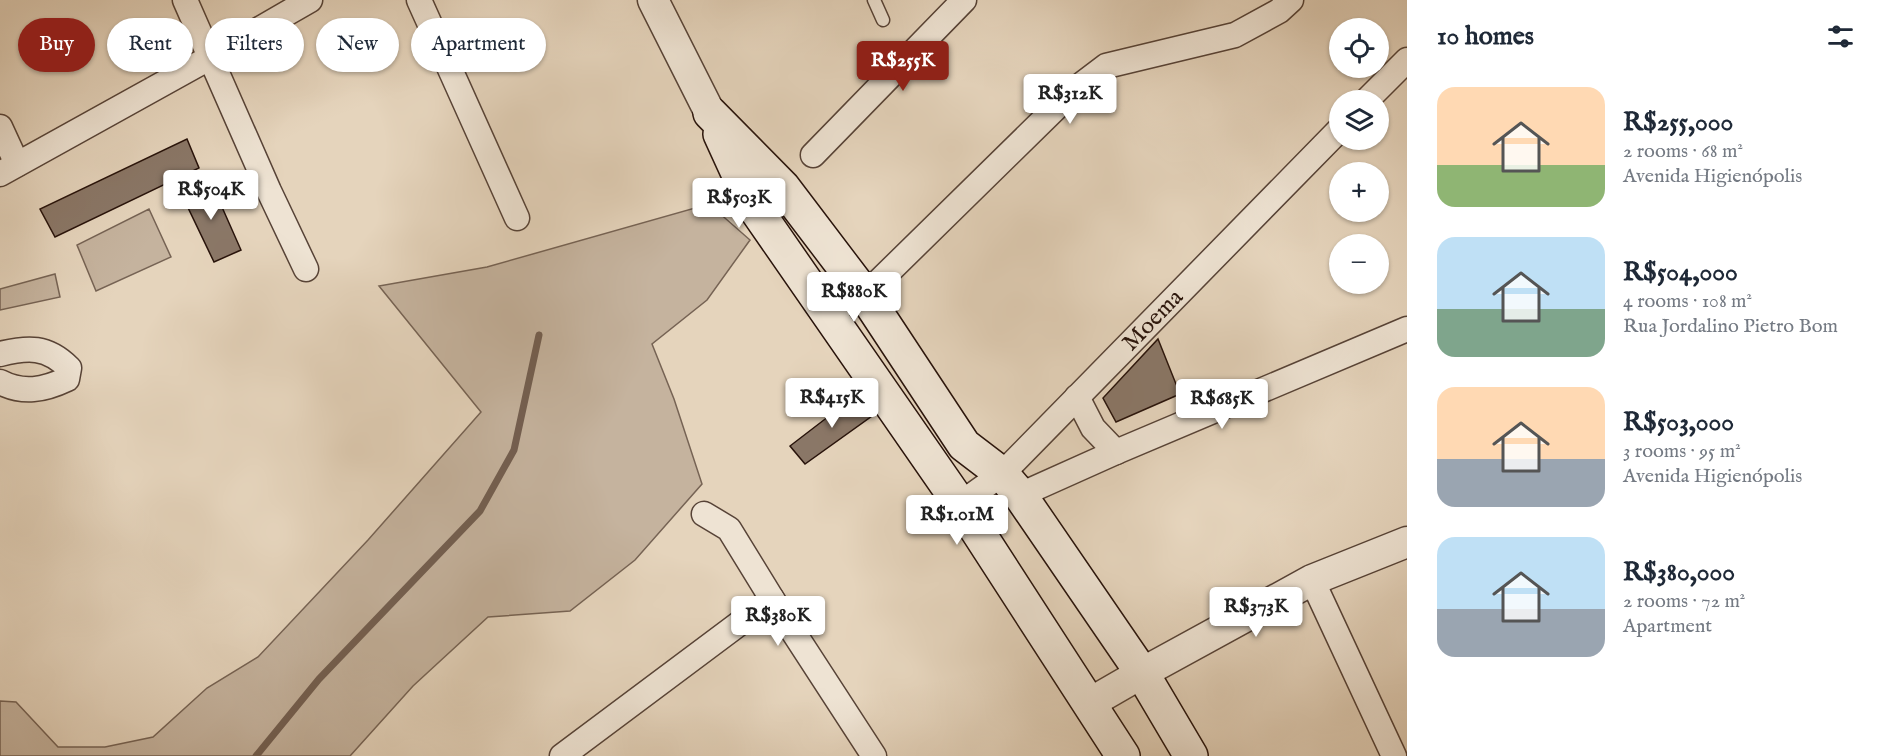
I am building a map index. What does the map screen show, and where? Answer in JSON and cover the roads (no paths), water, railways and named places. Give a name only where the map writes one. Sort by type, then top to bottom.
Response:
[{"type":"main road","points":[[710,113],[783,187],[865,296],[964,446],[1011,485],[1142,673],[1184,754]]},
{"type":"main road","points":[[710,113],[752,204],[960,504],[1123,756]]},
{"type":"street","points":[[185,0],[205,44]]},
{"type":"street","points":[[279,18],[310,0]]},
{"type":"street","points":[[419,0],[517,218]]},
{"type":"street","points":[[652,0],[710,113]]},
{"type":"street","points":[[813,155],[964,0]]},
{"type":"street","points":[[826,312],[865,296],[1073,92],[1106,66],[1234,35],[1279,11],[1291,0]]},
{"type":"street","points":[[0,127],[9,169],[205,60]]},
{"type":"street","points":[[1377,90],[1407,60]]},
{"type":"street","points":[[217,72],[306,269]]},
{"type":"street","name":"Moema","points":[[960,504],[1011,485],[1077,397],[1329,140]]},
{"type":"street","points":[[1011,485],[1116,452],[1407,329]]},
{"type":"street","points":[[0,354],[21,348],[39,349],[59,358],[69,368],[66,380],[50,387],[29,390],[11,388],[0,382]]},
{"type":"street","points":[[1077,397],[1093,428],[1116,452]]},
{"type":"street","points":[[704,514],[729,529],[866,753]]},
{"type":"street","points":[[1090,703],[1312,580],[1407,542]]},
{"type":"street","points":[[1312,580],[1394,756]]},
{"type":"street","points":[[562,756],[772,598]]},
{"type":"lane","points":[[874,0],[884,20]]},
{"type":"waterway","points":[[256,756],[319,679],[480,511],[514,450],[539,335]]}]
